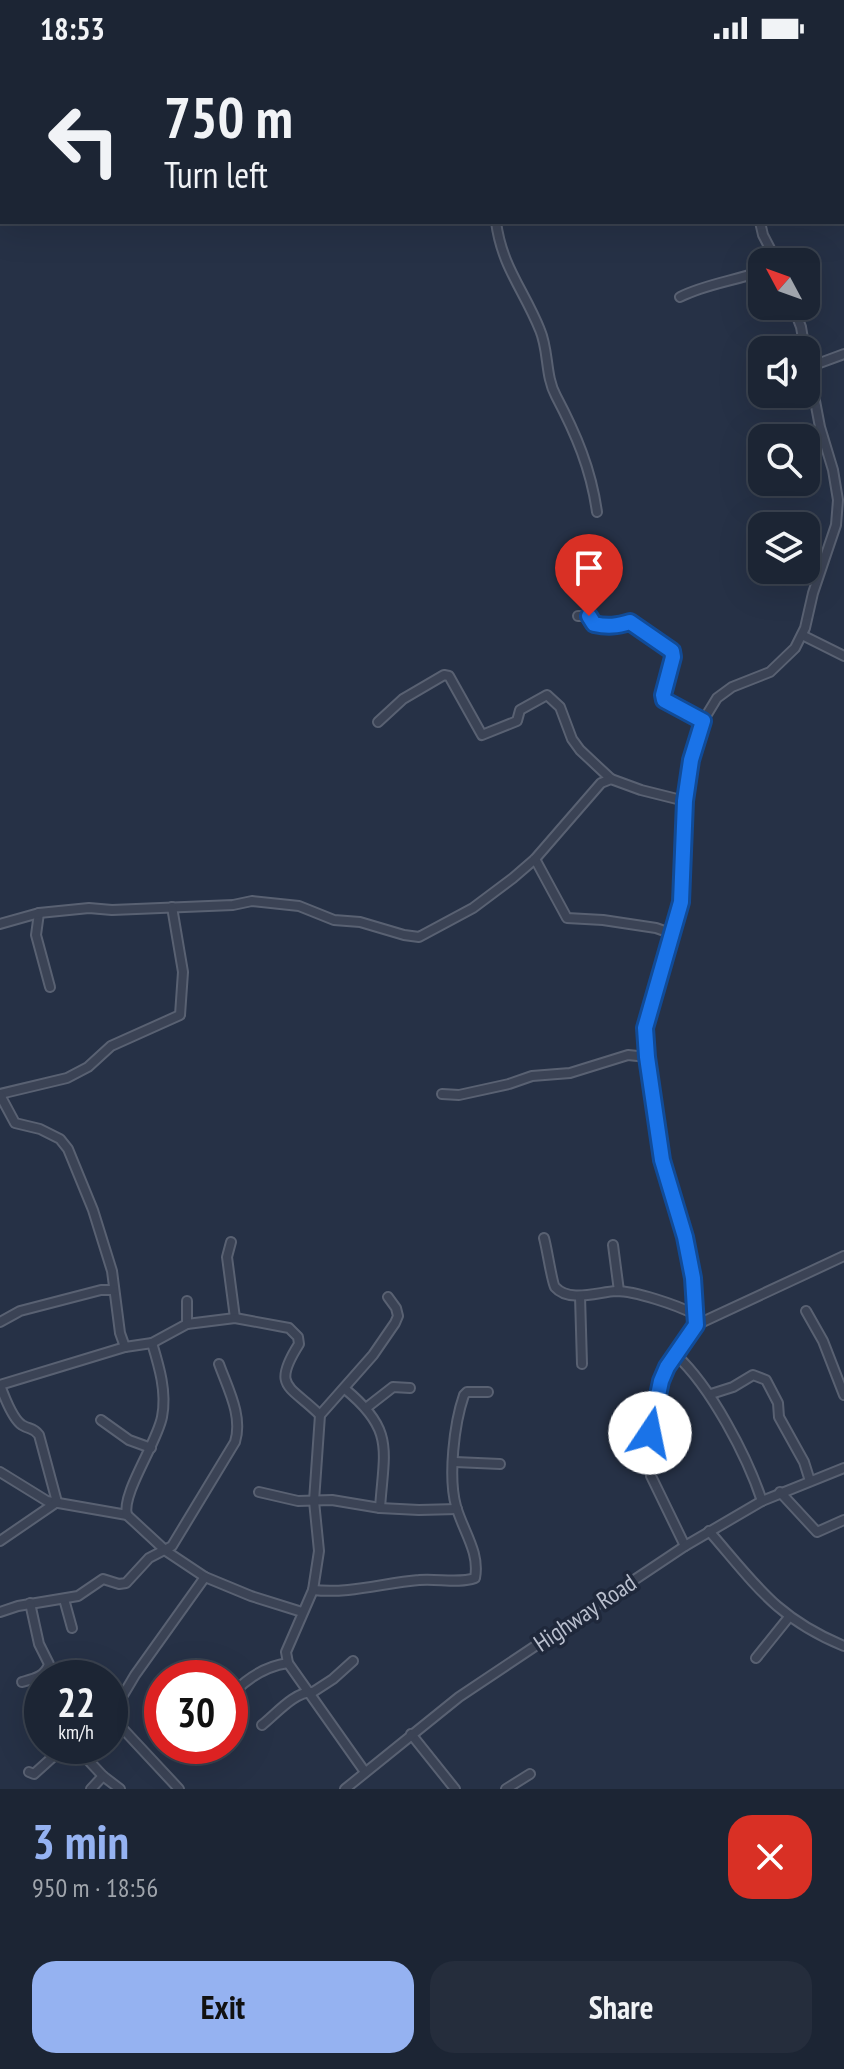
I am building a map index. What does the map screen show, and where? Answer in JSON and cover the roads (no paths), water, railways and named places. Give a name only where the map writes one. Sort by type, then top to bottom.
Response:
[{"type":"street","points":[[496,224],[504,260],[541,331],[556,397],[575,430],[593,479],[597,512]]},
{"type":"street","points":[[760,224],[770,248]]},
{"type":"street","points":[[680,297],[700,287],[748,276]]},
{"type":"street","points":[[820,363],[844,354]]},
{"type":"street","points":[[696,1325],[693,1278],[685,1237],[662,1160],[645,1028],[681,902],[685,801],[691,760],[703,721],[717,698],[732,687],[770,672],[795,648],[802,635],[836,525],[838,500],[818,408]]},
{"type":"street","points":[[578,616],[589,616],[594,624],[603,626],[614,627],[630,622],[672,651],[664,700],[703,721]]},
{"type":"street","points":[[802,635],[844,656]]},
{"type":"street","points":[[378,722],[419,687],[444,675],[449,676],[456,685],[482,735],[517,721],[520,710],[547,695],[560,707],[572,739],[580,750],[611,779],[685,801]]},
{"type":"street","points":[[0,924],[39,913],[89,908],[112,910],[233,905],[252,901],[299,906],[334,920],[360,922],[419,937],[473,908],[535,859],[588,796],[601,783],[611,779]]},
{"type":"street","points":[[535,859],[567,918],[656,928],[673,934]]},
{"type":"street","points":[[125,1347],[120,1333],[112,1271],[93,1210],[68,1149],[60,1139],[40,1129],[15,1123],[0,1095],[67,1078],[88,1067],[111,1046],[180,1015],[183,972],[172,907]]},
{"type":"street","points":[[39,913],[36,935],[50,987]]},
{"type":"street","points":[[442,1094],[459,1095],[532,1076],[570,1073],[628,1055],[647,1057]]},
{"type":"street","points":[[544,1238],[551,1258],[552,1283],[557,1289],[580,1296],[619,1291],[679,1306],[694,1314]]},
{"type":"street","points":[[231,1242],[227,1257],[235,1318]]},
{"type":"street","points":[[613,1245],[619,1291]]},
{"type":"street","points":[[685,1546],[651,1476],[648,1450],[657,1397],[667,1367],[696,1325],[844,1256]]},
{"type":"street","points":[[0,1322],[20,1311],[101,1290],[114,1290]]},
{"type":"street","points":[[580,1296],[582,1364]]},
{"type":"street","points":[[365,1772],[288,1663],[286,1652],[313,1590],[319,1551],[314,1501],[320,1415],[373,1355],[398,1316],[388,1297]]},
{"type":"street","points":[[187,1301],[187,1324]]},
{"type":"street","points":[[806,1311],[823,1341],[844,1395]]},
{"type":"street","points":[[57,1502],[39,1435],[22,1425],[7,1407],[0,1385],[125,1347],[152,1343],[187,1324],[235,1318],[294,1331],[299,1344],[287,1362],[285,1379],[297,1397],[320,1415]]},
{"type":"street","points":[[127,1515],[126,1503],[163,1414],[161,1372],[152,1343]]},
{"type":"street","points":[[676,1355],[711,1394],[755,1479],[762,1501]]},
{"type":"street","points":[[0,1612],[86,1592],[103,1579],[126,1583],[149,1558],[166,1551],[238,1433],[238,1421],[219,1364]]},
{"type":"street","points":[[711,1394],[733,1387],[753,1375],[766,1380],[778,1403],[779,1417],[804,1462],[810,1481]]},
{"type":"street","points":[[366,1408],[393,1387],[410,1388]]},
{"type":"street","points":[[345,1389],[366,1408],[382,1432],[384,1451],[380,1508]]},
{"type":"street","points":[[313,1590],[354,1591],[416,1580],[463,1581],[475,1578],[473,1547],[457,1509],[452,1484],[454,1445],[463,1397],[467,1392],[488,1392]]},
{"type":"street","points":[[101,1420],[129,1440],[151,1448]]},
{"type":"street","points":[[455,1462],[500,1464]]},
{"type":"street","name":"Highway Road","points":[[345,1789],[459,1697],[685,1546],[780,1492],[844,1468]]},
{"type":"street","points":[[0,1472],[47,1501],[127,1515],[166,1551],[205,1577],[302,1612]]},
{"type":"street","points":[[259,1492],[298,1501],[332,1500],[380,1508],[457,1509]]},
{"type":"street","points":[[780,1492],[817,1532],[844,1520]]},
{"type":"street","points":[[0,1541],[57,1502]]},
{"type":"street","points":[[709,1531],[745,1576],[789,1617],[844,1646]]},
{"type":"street","points":[[128,1687],[205,1577]]},
{"type":"street","points":[[64,1599],[72,1628]]},
{"type":"street","points":[[22,1682],[39,1677],[46,1672],[49,1664],[39,1644],[30,1603]]},
{"type":"street","points":[[756,1658],[789,1617]]},
{"type":"street","points":[[262,1725],[307,1691],[321,1688],[353,1661]]},
{"type":"street","points":[[248,1678],[288,1663]]},
{"type":"street","points":[[128,1733],[179,1789]]},
{"type":"street","points":[[411,1734],[455,1789]]},
{"type":"street","points":[[29,1772],[34,1774],[45,1764]]},
{"type":"street","points":[[92,1764],[120,1789]]},
{"type":"street","points":[[506,1789],[530,1774]]},
{"type":"street","points":[[91,1789],[103,1776]]}]
